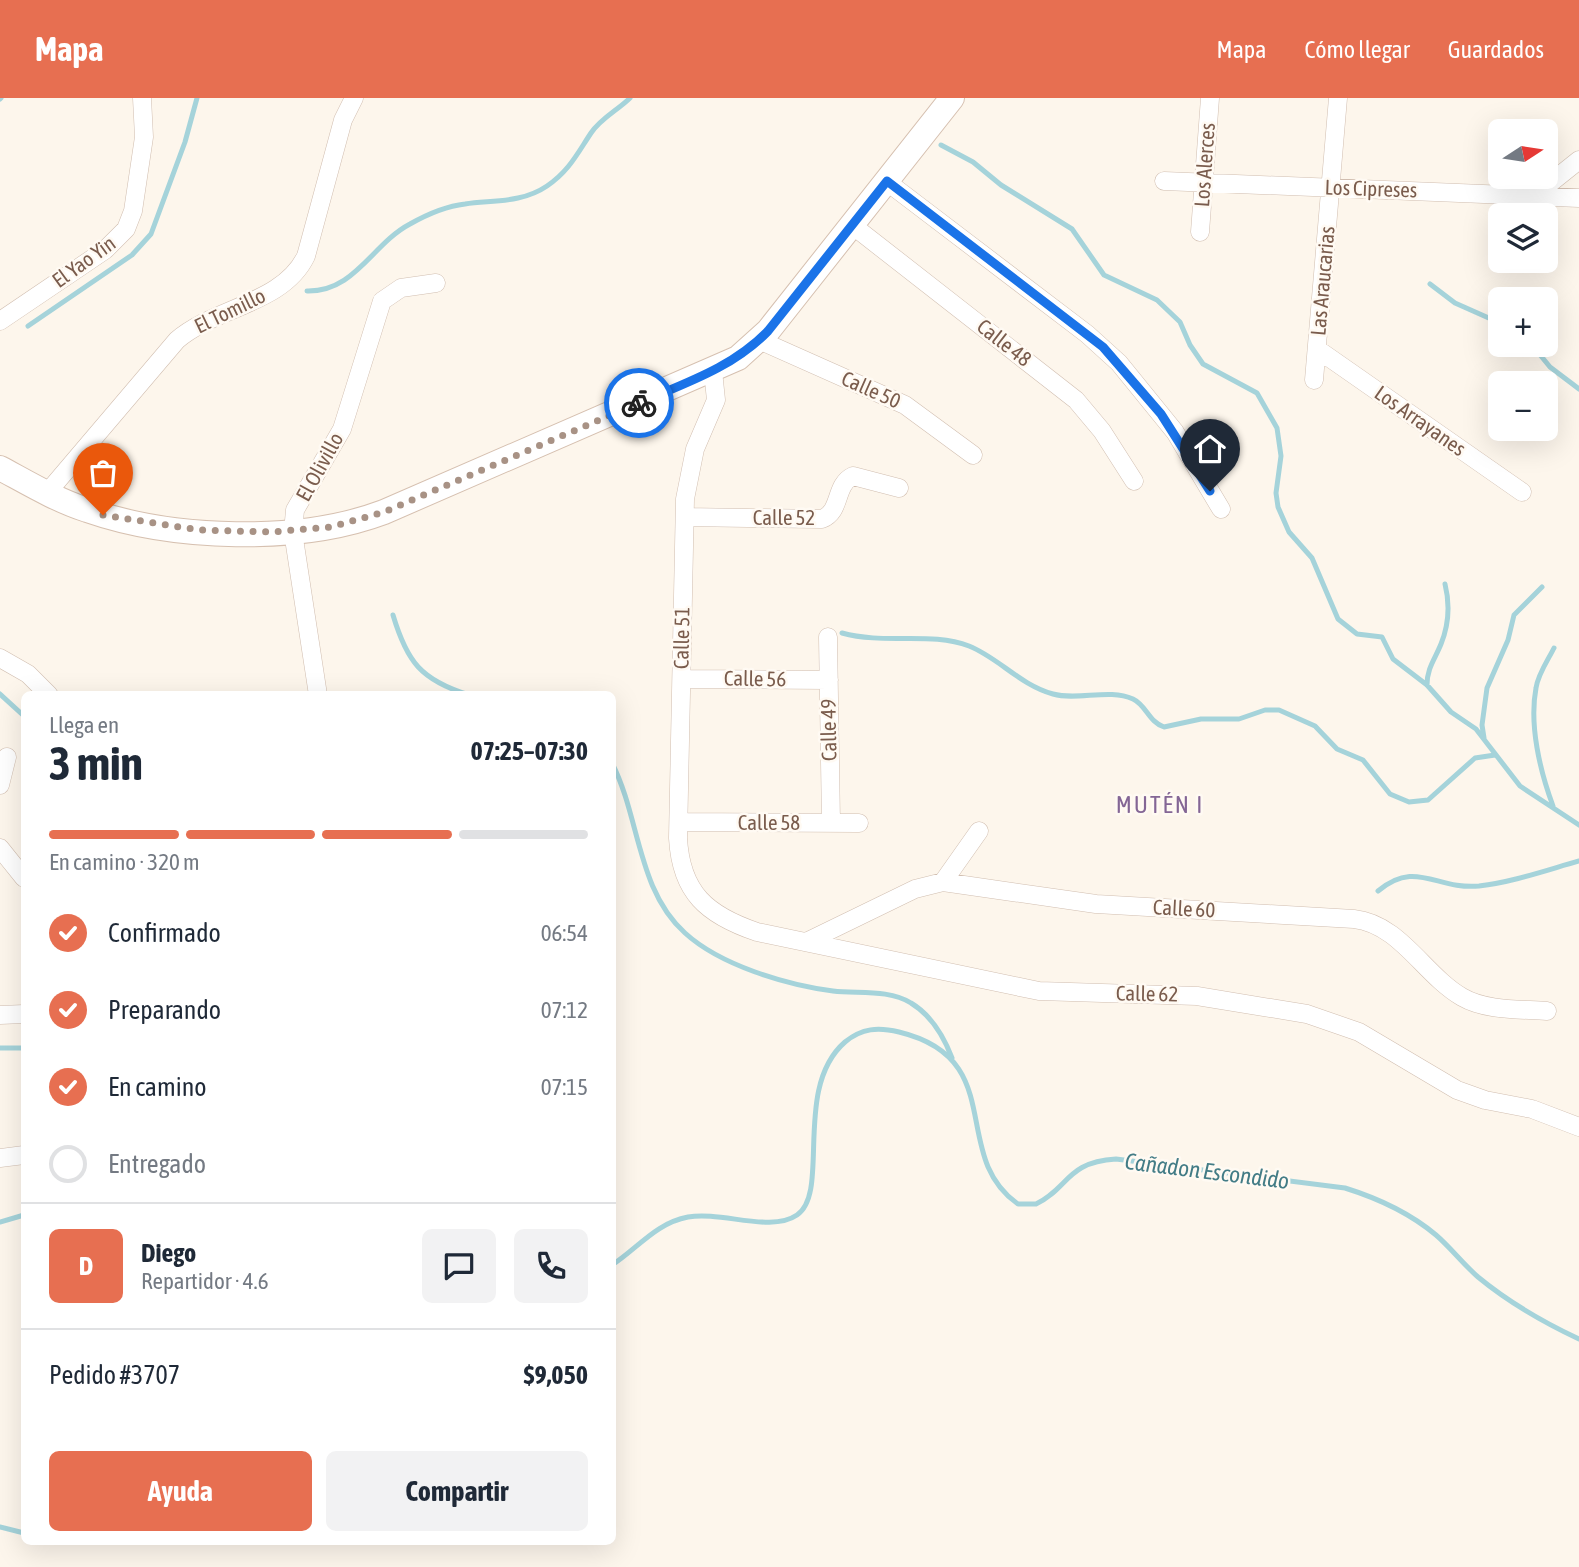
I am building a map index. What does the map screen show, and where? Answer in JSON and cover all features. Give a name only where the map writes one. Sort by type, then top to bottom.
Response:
[{"type":"street","name":"El Yao Yin","points":[[0,321],[105,250],[126,229],[133,211],[144,137],[142,98]]},
{"type":"street","name":"El Tomillo","points":[[47,493],[177,340],[193,327],[277,287],[295,275],[306,256],[343,120],[354,98]]},
{"type":"street","points":[[0,468],[93,513],[147,524],[199,530],[293,531],[331,527],[376,515],[738,358],[759,340],[953,98]]},
{"type":"street","name":"Los Alerces","points":[[1200,232],[1210,98]]},
{"type":"street","name":"Las Araucarias","points":[[1314,380],[1338,98]]},
{"type":"street","points":[[1534,196],[1579,160]]},
{"type":"street","points":[[887,181],[1087,334],[1119,363],[1175,432],[1221,509]]},
{"type":"street","name":"Los Cipreses","points":[[1164,181],[1579,198]]},
{"type":"street","name":"Calle 48","points":[[852,225],[1076,400],[1102,431],[1134,481]]},
{"type":"street","name":"El Olivillo","points":[[317,691],[293,531],[295,510],[342,429],[382,301],[401,288],[436,283]]},
{"type":"street","name":"Calle 50","points":[[759,340],[905,405],[973,455]]},
{"type":"street","name":"Los Arrayanes","points":[[1317,349],[1522,492]]},
{"type":"street","name":"Calle 51","points":[[703,903],[686,881],[681,867],[679,822],[685,516],[690,465],[716,400],[713,371]]},
{"type":"street","name":"Calle 52","points":[[685,516],[822,519],[832,512],[841,486],[848,478],[858,476],[899,488]]},
{"type":"street","name":"Calle 49","points":[[828,637],[831,823]]},
{"type":"street","points":[[0,658],[28,674],[45,691]]},
{"type":"street","name":"Calle 56","points":[[682,678],[829,680]]},
{"type":"street","points":[[0,785],[4,755],[21,764]]},
{"type":"street","name":"Calle 58","points":[[679,822],[859,823]]},
{"type":"street","points":[[943,882],[979,831]]},
{"type":"street","points":[[0,848],[21,874]]},
{"type":"street","name":"Calle 60","points":[[806,942],[915,889],[943,882],[1096,904],[1364,920],[1382,928],[1453,991],[1470,1001],[1547,1011]]},
{"type":"street","name":"Calle 62","points":[[703,903],[742,927],[1031,990],[1198,996],[1307,1014],[1359,1032],[1457,1090],[1485,1100],[1532,1109],[1579,1127]]},
{"type":"street","points":[[0,1015],[21,1014]]},
{"type":"street","points":[[0,1158],[21,1155]]},
{"type":"waterway","points":[[28,326],[132,255],[151,234],[185,142],[197,98]]},
{"type":"waterway","points":[[307,291],[324,289],[351,276],[397,233],[430,214],[458,205],[518,198],[547,186],[567,168],[595,128],[630,98]]},
{"type":"waterway","points":[[941,145],[973,162],[1001,185],[1072,229],[1104,275],[1157,300],[1180,322],[1190,345],[1203,364],[1257,393],[1277,428],[1281,456],[1276,493],[1278,507],[1289,532],[1312,558],[1338,619],[1357,634],[1382,637],[1393,659],[1427,685],[1451,712],[1476,729],[1520,786],[1579,825]]},
{"type":"waterway","points":[[1430,284],[1455,303],[1488,318]]},
{"type":"waterway","points":[[1542,357],[1550,367],[1579,389]]},
{"type":"waterway","points":[[1427,685],[1447,622],[1448,599],[1445,584]]},
{"type":"waterway","points":[[1484,738],[1482,725],[1487,688],[1508,640],[1514,615],[1542,587]]},
{"type":"waterway","points":[[393,615],[404,645],[418,667],[439,683],[458,691]]},
{"type":"waterway","points":[[842,633],[875,638],[939,639],[969,646],[1030,684],[1053,694],[1104,694],[1133,699],[1164,727],[1201,719],[1239,719],[1265,710],[1279,710],[1315,726],[1337,749],[1363,760],[1390,794],[1409,802],[1428,800],[1475,758],[1495,755]]},
{"type":"waterway","points":[[1553,806],[1540,763],[1534,702],[1541,672],[1554,648]]},
{"type":"waterway","points":[[0,694],[21,713]]},
{"type":"waterway","points":[[616,772],[657,896],[669,916],[685,933],[716,955],[754,972],[815,988],[883,994],[911,1003],[931,1020],[952,1058]]},
{"type":"waterway","points":[[1378,891],[1404,877],[1415,876],[1450,884],[1479,886],[1579,861]]},
{"type":"waterway","name":"Cañadon Escondido","points":[[616,1262],[657,1230],[688,1217],[774,1222],[797,1215],[807,1203],[811,1185],[815,1111],[820,1085],[829,1062],[851,1037],[864,1031],[884,1029],[933,1045],[955,1063],[967,1085],[985,1160],[997,1184],[1018,1204],[1036,1204],[1047,1198],[1077,1170],[1100,1161],[1116,1159],[1345,1188],[1416,1220],[1436,1235],[1489,1286],[1527,1311],[1579,1339]]},
{"type":"waterway","points":[[0,1048],[21,1048]]},
{"type":"waterway","points":[[0,1222],[21,1216]]},
{"type":"waterway","points":[[0,1527],[21,1532]]},
{"type":"way so far","points":[[103,515],[172,528],[225,532],[271,532],[331,527],[384,512],[639,403]]},
{"type":"district","name":"MUTÉN I","points":[[1160,805]]},
{"type":"route","points":[[639,403],[713,371],[748,350],[768,331],[887,181],[1103,347],[1134,380],[1175,432],[1210,491]]}]
